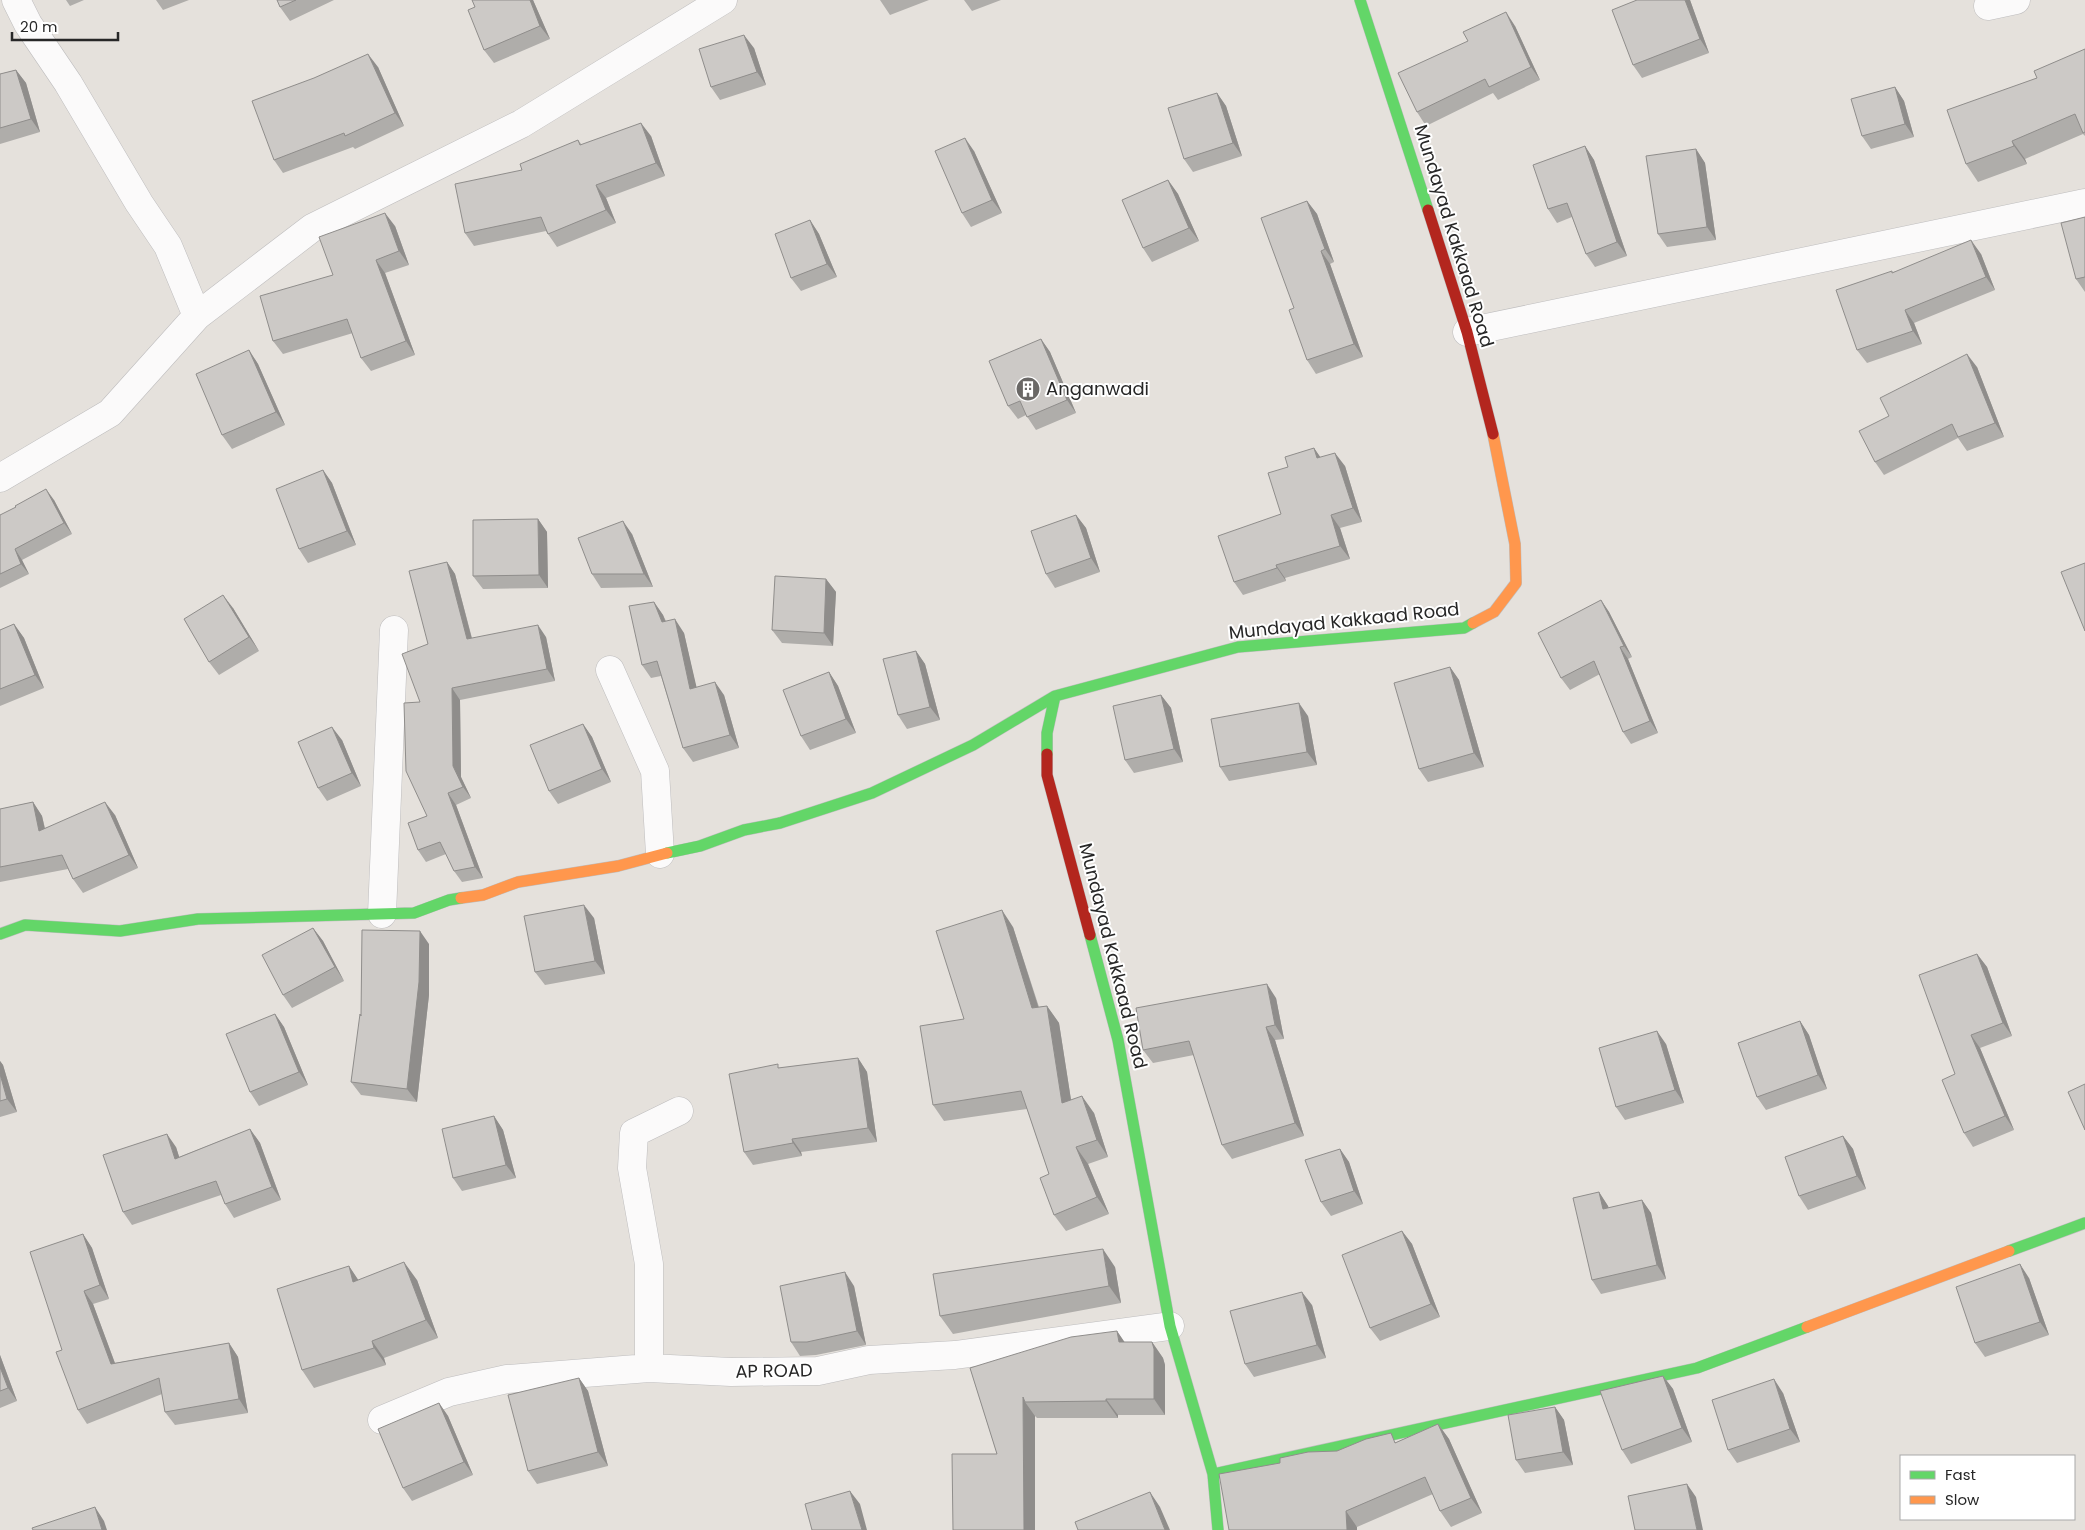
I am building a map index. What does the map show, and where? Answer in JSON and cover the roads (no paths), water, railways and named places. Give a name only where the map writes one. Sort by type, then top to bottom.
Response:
[{"type":"street","points":[[16,0],[28,24],[68,83],[139,203],[168,246],[197,316]]},
{"type":"street","points":[[0,478],[110,413],[197,316],[312,228],[520,124],[723,0]]},
{"type":"street","name":"Mundayad Kakkaad Road","points":[[1218,1530],[1213,1474],[1170,1326],[1118,1040],[1047,776],[1047,734],[1055,696],[1238,647],[1464,628],[1494,612],[1516,583],[1514,544],[1488,411],[1467,332],[1360,0]]},
{"type":"street","points":[[1988,6],[2016,0]]},
{"type":"street","points":[[1467,332],[2085,203]]},
{"type":"street","points":[[382,914],[394,630]]},
{"type":"street","points":[[610,670],[655,771],[660,854]]},
{"type":"street","points":[[0,934],[25,925],[120,931],[198,919],[282,915],[414,913],[449,900],[483,895],[518,882],[618,866],[660,854],[700,846],[744,830],[780,823],[872,793],[973,745],[1055,696]]},
{"type":"street","points":[[649,1368],[649,1264],[632,1168],[634,1133],[679,1111]]},
{"type":"street","points":[[1213,1474],[1697,1368],[2085,1224]]},
{"type":"street","name":"AP ROAD","points":[[382,1420],[449,1392],[507,1379],[649,1368],[731,1372],[818,1370],[869,1360],[955,1356],[1170,1326]]},
{"type":"place","name":"Anganwadi","points":[[1028,389]]}]
